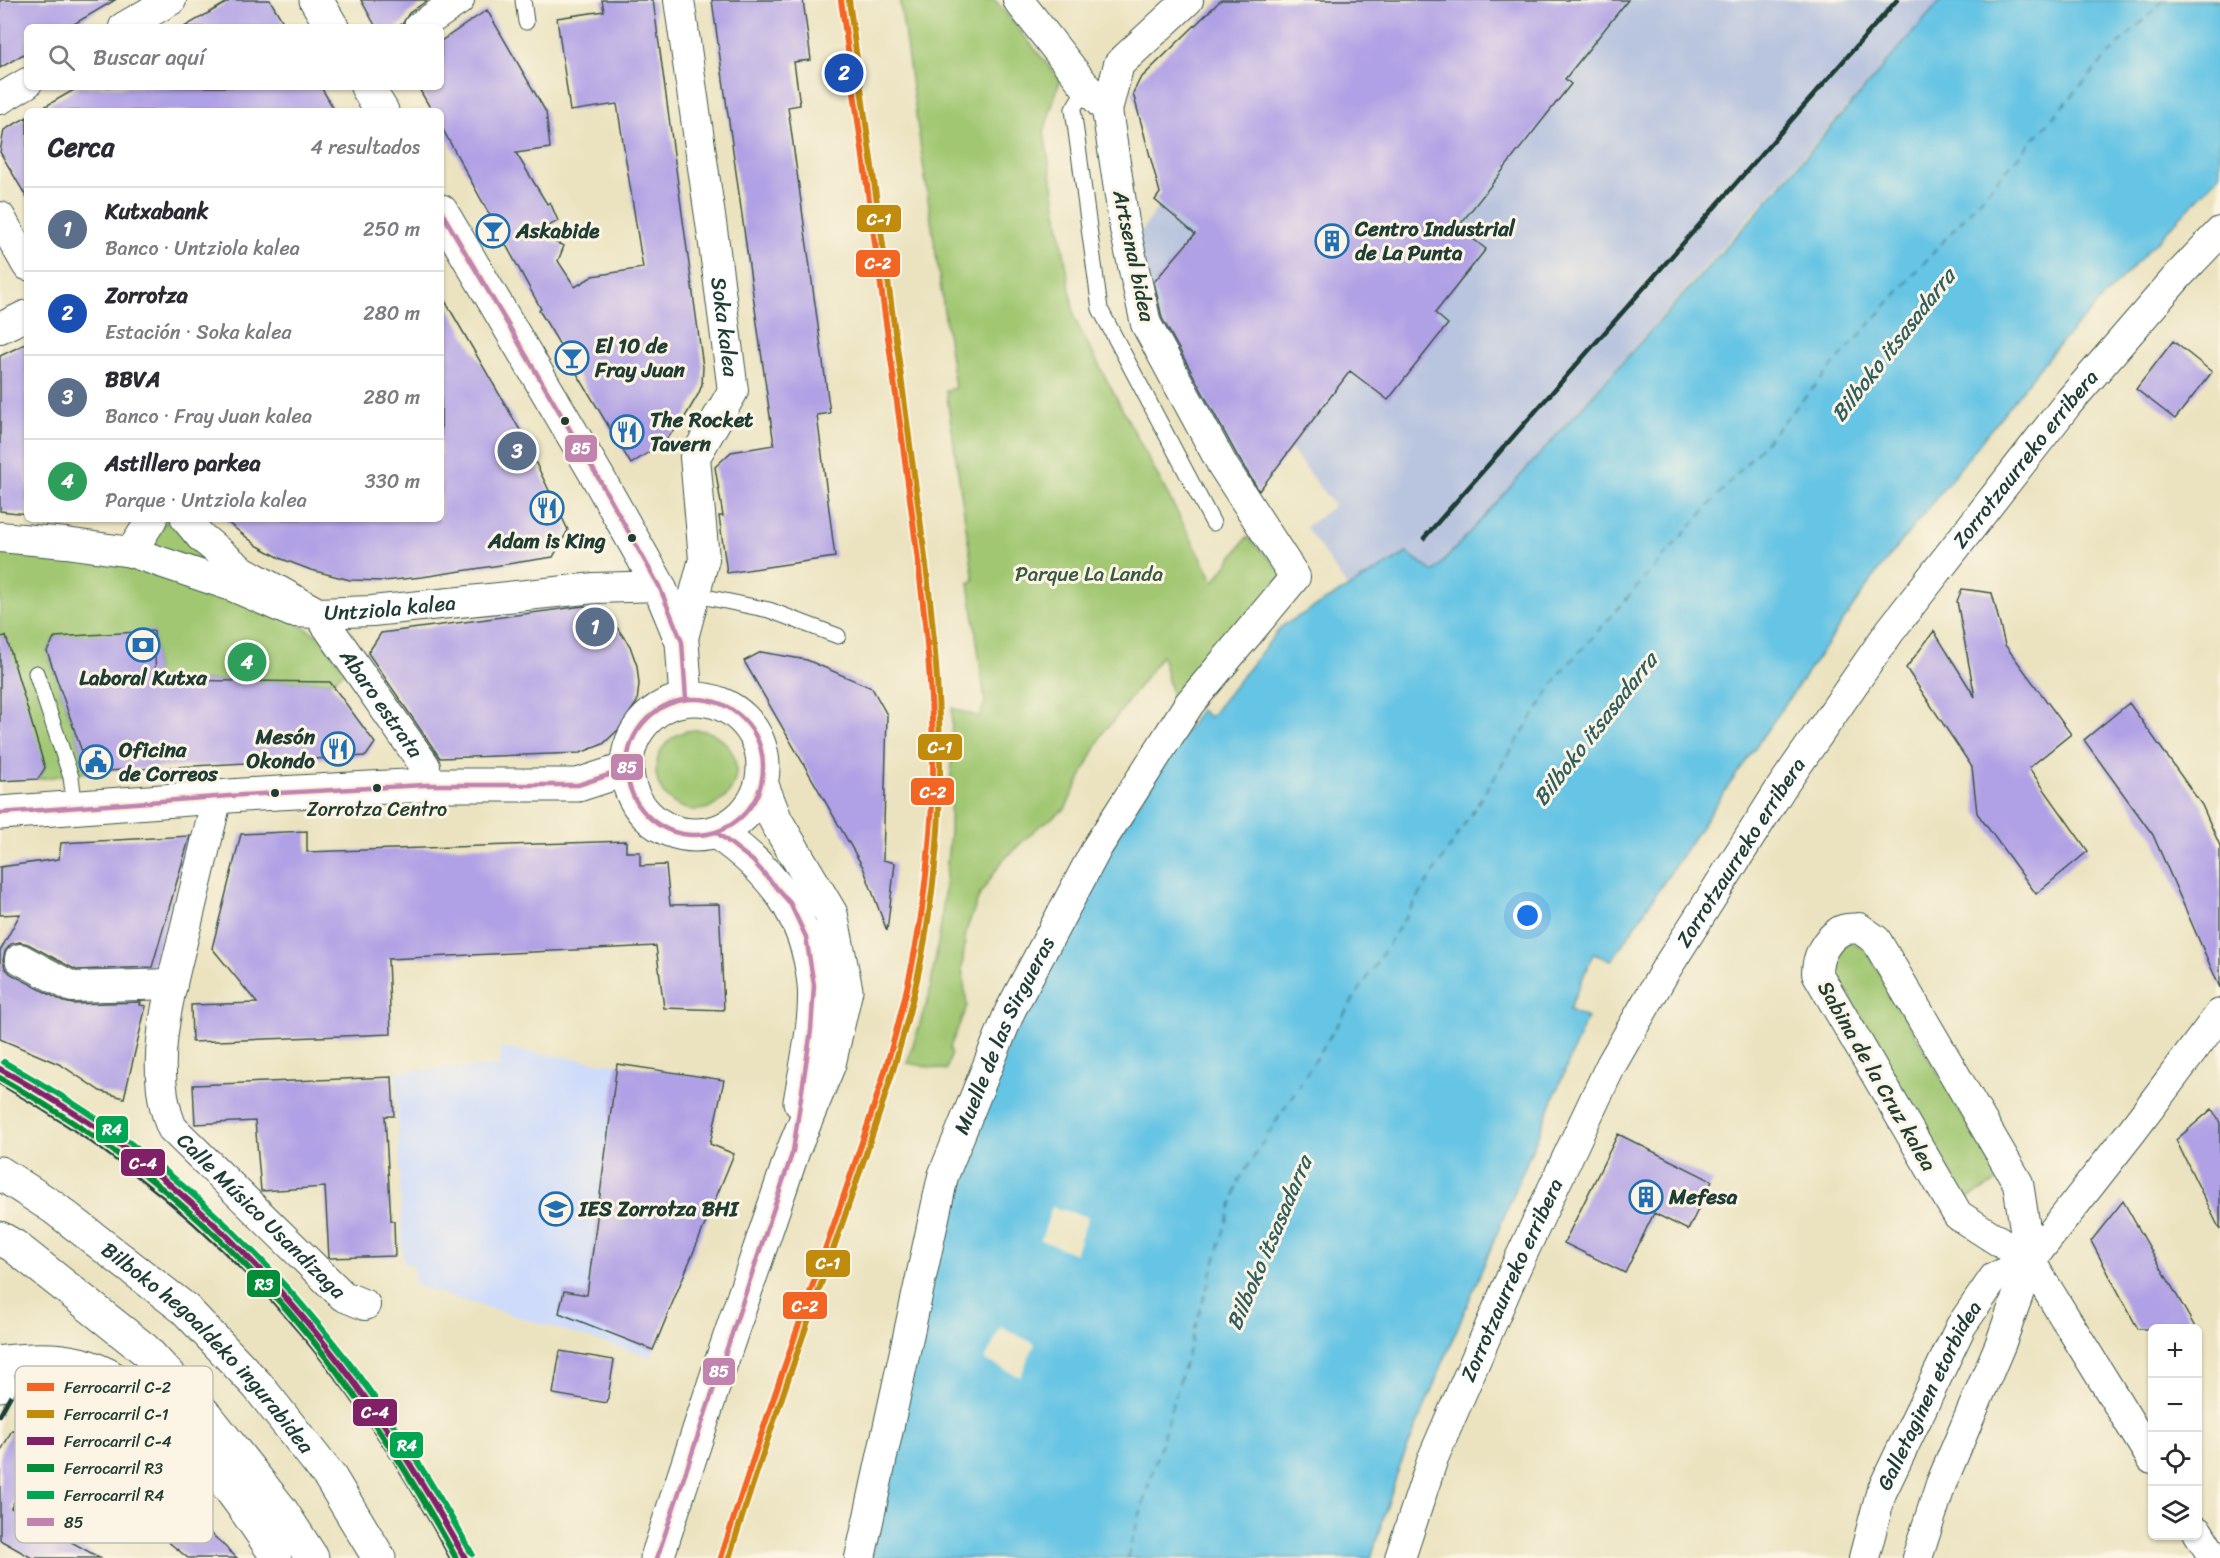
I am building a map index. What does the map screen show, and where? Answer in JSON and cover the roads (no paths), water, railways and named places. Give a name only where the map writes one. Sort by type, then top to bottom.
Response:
[{"type":"main road","points":[[316,0],[330,24]]},
{"type":"main road","points":[[370,90],[380,108]]},
{"type":"main road","points":[[444,216],[581,447],[659,586],[682,642],[686,699]]},
{"type":"main road","points":[[686,699],[719,703],[729,707],[747,721],[759,741],[764,762],[762,785],[753,805],[736,822],[716,832],[697,835],[676,833],[657,824],[641,809],[631,790],[627,769],[629,750],[637,731],[658,710],[686,699]]},
{"type":"main road","points":[[0,813],[424,785],[578,785],[627,769]]},
{"type":"main road","points":[[657,1558],[793,1151],[830,1064],[846,990],[831,914],[776,821],[762,785]]},
{"type":"main road","points":[[716,832],[753,861],[790,903],[806,937],[814,985],[811,1030],[793,1151]]},
{"type":"main road","name":"Bilboko hegoaldeko ingurabidea","points":[[0,1173],[53,1207],[185,1309],[258,1386],[330,1477],[379,1558]]},
{"type":"main road","name":"Bilboko hegoaldeko ingurabidea","points":[[0,1238],[14,1246],[144,1349],[160,1366]]},
{"type":"main road","name":"Bilboko hegoaldeko ingurabidea","points":[[213,1424],[281,1510],[312,1558]]},
{"type":"street","points":[[122,0],[127,17],[124,24]]},
{"type":"street","points":[[128,24],[171,0]]},
{"type":"street","points":[[423,24],[459,0]]},
{"type":"street","name":"Soka kalea","points":[[679,0],[733,391],[695,457],[704,559],[682,642]]},
{"type":"street","points":[[1018,0],[1086,87],[1107,110]]},
{"type":"street","points":[[1107,110],[1119,64],[1188,0]]},
{"type":"street","points":[[0,99],[24,85]]},
{"type":"street","name":"Artsenal bidea","points":[[1107,110],[1125,229],[1146,324],[1223,466],[1295,577]]},
{"type":"street","points":[[0,216],[24,260]]},
{"type":"street","name":"Zorrotzaurreko erribera","points":[[1400,1558],[1432,1458],[1524,1250],[1611,1065],[1666,969],[1781,788],[1890,631],[2068,403],[2178,276],[2220,232]]},
{"type":"street","points":[[0,328],[24,316]]},
{"type":"street","points":[[131,552],[150,522]]},
{"type":"street","name":"Abaro estrata","points":[[188,522],[201,537],[241,570],[318,613],[425,766],[424,785]]},
{"type":"street","name":"Untziola kalea","points":[[0,537],[131,552],[232,586],[292,612],[372,611],[595,588],[659,586]]},
{"type":"street","name":"Muelle de las Sirgueras","points":[[861,1558],[943,1176],[1010,1011],[1098,846],[1183,714],[1295,577]]},
{"type":"street","name":"Calle Músico Usandizaga","points":[[217,797],[164,1015],[161,1071],[165,1113],[172,1128],[343,1296],[365,1305]]},
{"type":"street","name":"Sabina de la Cruz kalea","points":[[2030,1261],[1958,1215],[1817,973],[1817,961],[1825,945],[1841,930],[1859,928],[1876,939],[2018,1183],[2030,1261],[2148,1453]]},
{"type":"street","points":[[20,959],[72,987],[172,984]]},
{"type":"street","name":"Galletaginen etorbidea","points":[[1917,1558],[1941,1484],[2000,1345],[2030,1261],[2220,1014]]},
{"type":"street","name":"Galletaginen etorbidea","points":[[1864,1558],[1881,1493],[1961,1326],[1995,1278],[2030,1261]]},
{"type":"street","points":[[0,1361],[46,1357],[88,1366]]},
{"type":"street","points":[[213,1469],[232,1493],[276,1558]]},
{"type":"street","points":[[2202,1538],[2214,1558]]},
{"type":"lane","points":[[523,0],[526,22]]},
{"type":"lane","points":[[1086,87],[1073,109],[1100,309],[1213,523]]},
{"type":"lane","points":[[696,596],[769,610],[838,636]]},
{"type":"lane","points":[[36,672],[70,777],[75,808]]},
{"type":"water","name":"Bilboko itsasadarra","points":[[1941,0],[2220,0],[2220,175],[2053,351],[1875,575],[1718,801],[1612,960],[1593,954],[1569,1010],[1587,1018],[1399,1468],[1371,1558],[871,1558],[953,1181],[1027,999],[1108,851],[1200,710],[1210,717],[1282,626],[1407,553],[1434,572],[1761,208]]},
{"type":"railway","points":[[1424,538],[1897,0]]},
{"type":"railway","points":[[0,1083],[72,1127],[139,1176],[202,1230],[260,1288],[314,1349],[364,1415],[410,1485],[451,1558]]},
{"type":"railway","points":[[0,1415],[10,1397]]},
{"type":"rail line","name":"C-2","points":[[721,1558],[885,1072],[914,956],[930,836],[933,796],[932,718],[923,604],[841,0]]},
{"type":"rail line","name":"C-1","points":[[729,1558],[900,1047],[925,939],[937,848],[940,779],[939,718],[930,604],[849,0]]},
{"type":"rail line","name":"R4","points":[[4,1062],[84,1110],[130,1143],[184,1186],[280,1280],[364,1383],[402,1438],[472,1554]]},
{"type":"rail line","name":"C-4","points":[[0,1069],[96,1127],[126,1149],[229,1238],[275,1286],[318,1335],[358,1387],[431,1498],[465,1558]]},
{"type":"rail line","name":"R3","points":[[0,1078],[74,1123],[143,1173],[206,1226],[264,1284],[317,1346],[367,1412],[413,1483],[456,1558]]},
{"type":"place","name":"Zorrotza","points":[[844,73]]},
{"type":"place","name":"Askabide","points":[[493,231]]},
{"type":"place","name":"Centro Industrial de La Punta","points":[[1332,241]]},
{"type":"place","name":"El 10 de Fray Juan","points":[[572,358]]},
{"type":"place","name":"The Rocket Tavern","points":[[627,432]]},
{"type":"place","name":"BBVA","points":[[517,451]]},
{"type":"place","name":"Adam is King","points":[[547,508]]},
{"type":"place","name":"Kutxabank","points":[[595,627]]},
{"type":"place","name":"Laboral Kutxa","points":[[143,645]]},
{"type":"place","name":"Astillero parkea","points":[[247,662]]},
{"type":"place","name":"Mesón Okondo","points":[[338,749]]},
{"type":"place","name":"Oficina de Correos","points":[[96,762]]},
{"type":"place","name":"Zorrotza Centro","points":[[377,788]]},
{"type":"place","name":"Mefesa","points":[[1646,1197]]},
{"type":"place","name":"IES Zorrotza BHI","points":[[556,1209]]},
{"type":"park label","name":"Parque La Landa","points":[[1089,574]]}]
